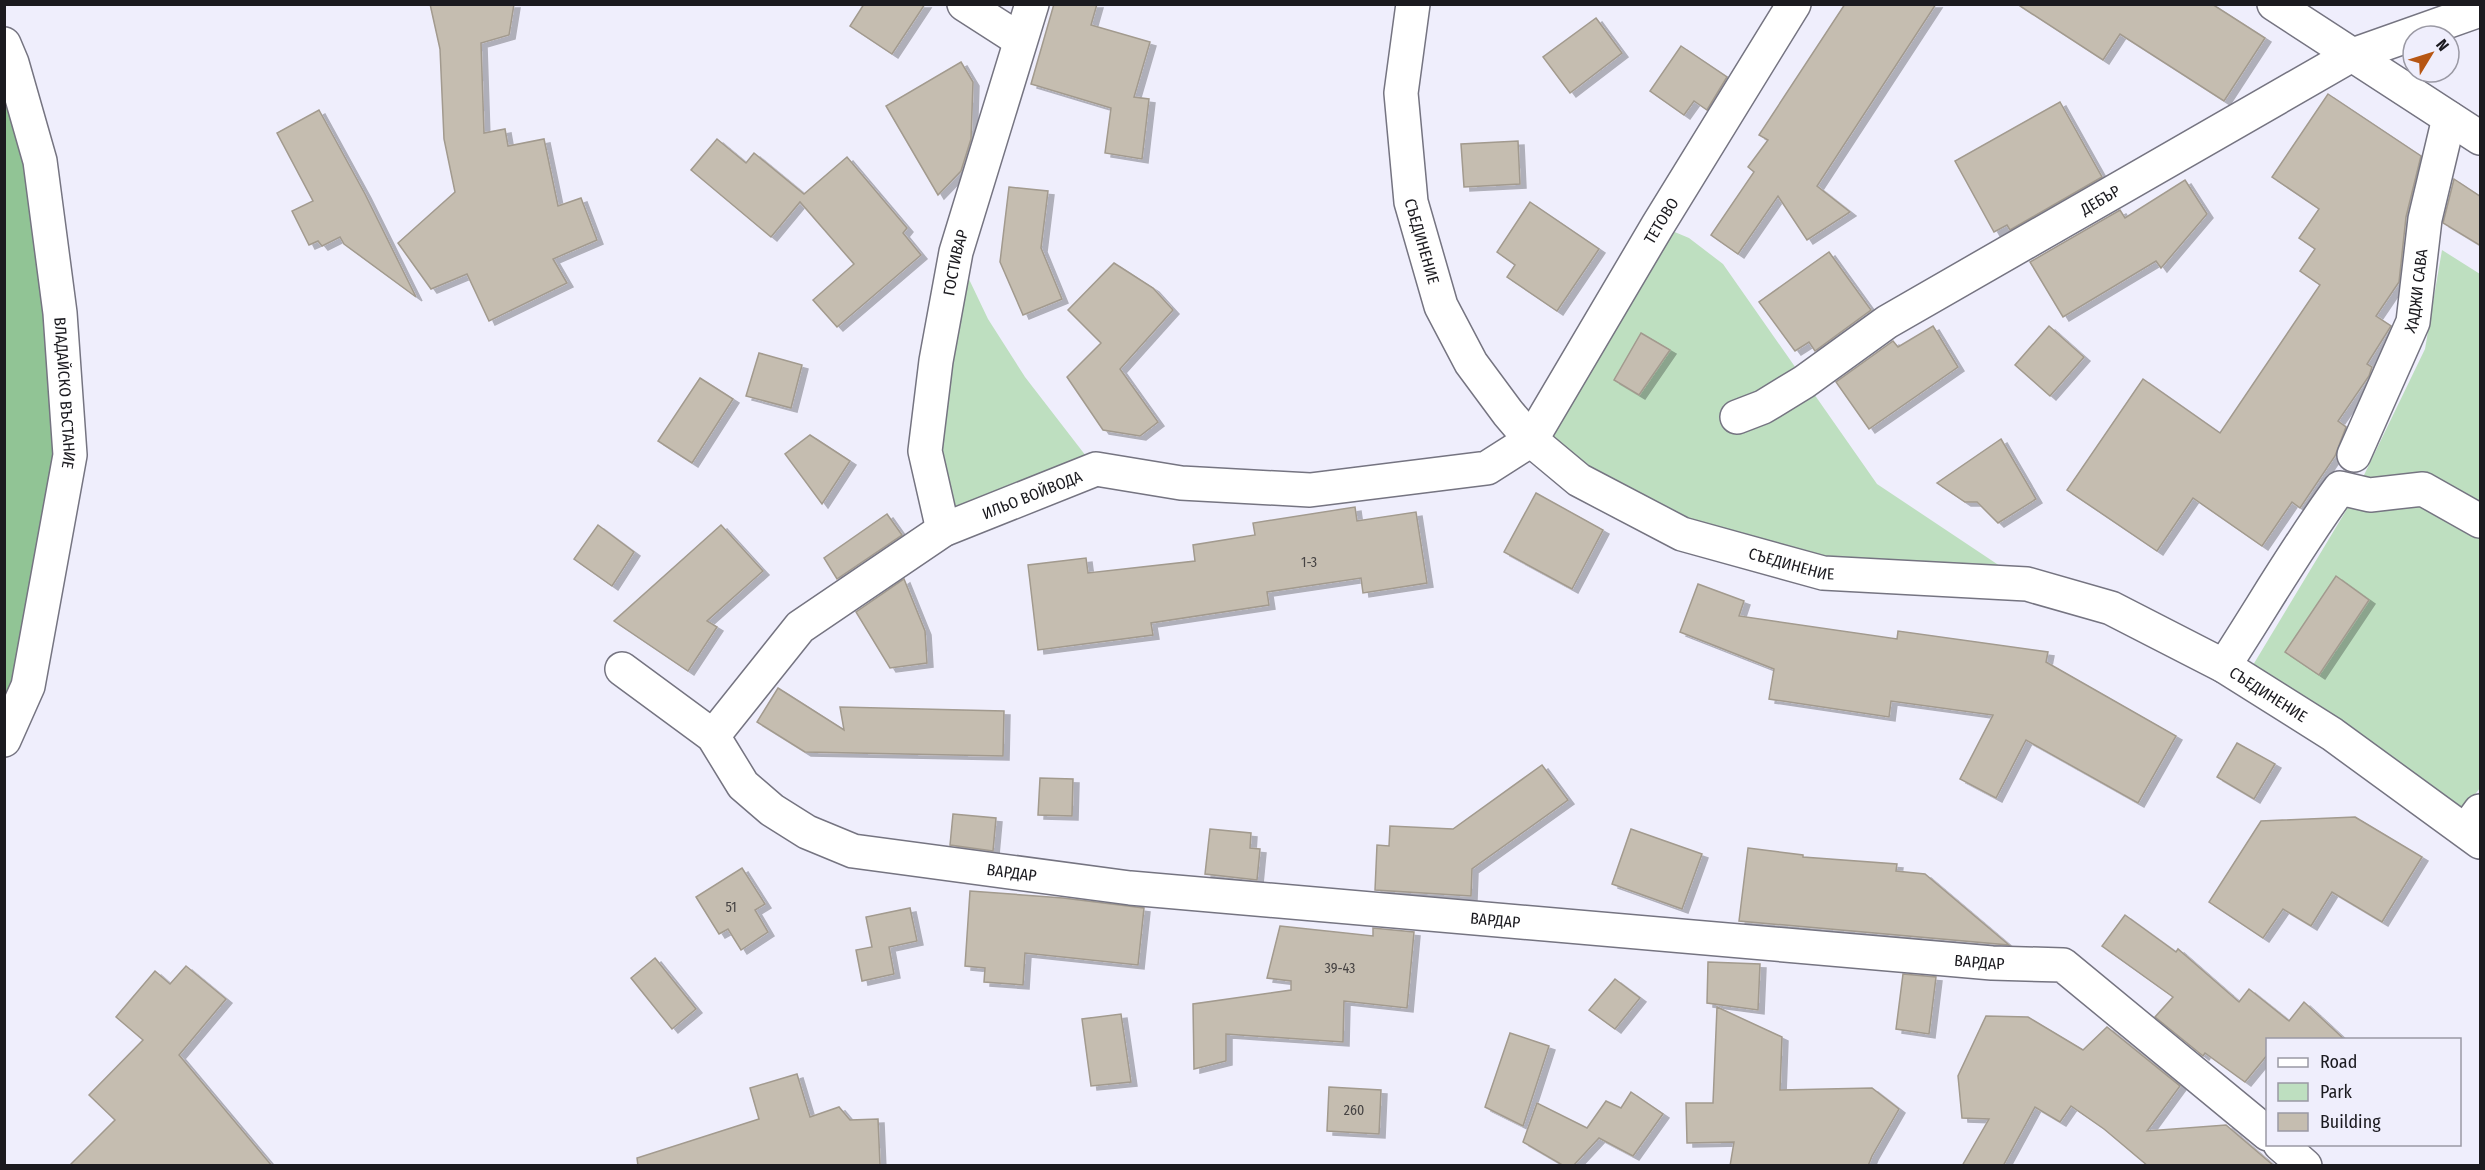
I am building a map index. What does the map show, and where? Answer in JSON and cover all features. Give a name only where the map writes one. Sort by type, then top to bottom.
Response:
[{"type":"street","points":[[964,4],[1020,40]]},
{"type":"street","name":"ГОСТИВАР","points":[[943,530],[925,451],[936,361],[956,252],[1032,4]]},
{"type":"street","name":"СЪЕДИНЕНИЕ","points":[[1413,4],[1401,93],[1411,202],[1441,306],[1471,363],[1531,440],[1579,480],[1683,534],[1823,573],[2027,584],[2110,608],[2224,666],[2476,828]]},
{"type":"street","name":"ТЕТОВО","points":[[1531,440],[1658,225],[1794,4]]},
{"type":"street","points":[[2274,4],[2350,56],[2481,138]]},
{"type":"street","name":"ДЕБЪР","points":[[1737,417],[1763,407],[1804,382],[1887,322],[2350,56],[2481,10]]},
{"type":"street","name":"ВЛАДАЙСКО ВЪСТАНИЕ","points":[[4,44],[12,63],[40,160],[60,313],[70,455],[28,686],[4,740]]},
{"type":"street","name":"ХАДЖИ САВА","points":[[2354,455],[2413,322],[2425,219],[2449,118]]},
{"type":"street","name":"ИЛЬО ВОЙВОДА","points":[[713,736],[800,627],[943,530],[1095,469],[1181,483],[1310,490],[1487,468],[1531,440]]},
{"type":"street","points":[[2224,666],[2279,582],[2301,542],[2340,488],[2370,495],[2423,489],[2481,521]]},
{"type":"street","points":[[622,669],[713,736]]},
{"type":"street","name":"ВАРДАР","points":[[713,736],[743,785],[772,810],[807,832],[853,851],[1130,888],[1992,963],[2063,965],[2266,1132]]},
{"type":"street","points":[[2282,1146],[2306,1166]]},
{"type":"green space","points":[[5,44],[12,63],[70,455],[5,740]]},
{"type":"green space","points":[[1658,225],[1689,238],[1723,264],[1877,484],[2027,584],[1823,573],[1683,534],[1531,440]]},
{"type":"green space","points":[[2442,250],[2480,274],[2480,788],[2462,811],[2247,675],[2350,504],[2425,349]]},
{"type":"green space","points":[[956,252],[988,319],[1025,377],[1096,469],[943,530],[936,361]]},
{"type":"building","points":[[430,4],[514,4],[509,35],[481,43],[484,133],[505,129],[508,146],[544,139],[558,206],[581,198],[597,240],[553,259],[567,283],[489,321],[467,274],[431,289],[398,243],[455,192],[444,139],[440,49]]},
{"type":"building","points":[[864,4],[925,4],[892,54],[850,26]]},
{"type":"building","points":[[1054,4],[1097,4],[1091,25],[1150,42],[1134,97],[1149,99],[1142,159],[1105,153],[1111,108],[1031,84]]},
{"type":"building","points":[[1845,4],[1936,4],[1817,186],[1850,212],[1807,240],[1778,196],[1738,254],[1711,235],[1754,172],[1748,167],[1768,140],[1759,135]]},
{"type":"building","points":[[2017,4],[2212,4],[2265,38],[2224,101],[2120,34],[2103,60]]},
{"type":"building","points":[[1596,18],[1622,53],[1570,93],[1543,57]]},
{"type":"building","points":[[1681,46],[1727,77],[1707,110],[1694,101],[1684,115],[1650,91]]},
{"type":"building","points":[[961,62],[973,82],[971,139],[961,171],[938,195],[886,106]]},
{"type":"building","points":[[2328,94],[2421,156],[2406,217],[2399,282],[2376,316],[2391,326],[2367,364],[2372,367],[2369,376],[2338,421],[2346,427],[2335,456],[2300,508],[2292,502],[2262,546],[2193,498],[2157,551],[2067,490],[2143,379],[2220,433],[2320,285],[2300,271],[2315,249],[2299,238],[2319,209],[2272,177]]},
{"type":"building","points":[[2060,102],[2102,177],[2010,230],[2007,225],[1994,232],[1955,161]]},
{"type":"building","points":[[319,110],[365,194],[416,297],[344,244],[340,237],[322,246],[318,241],[309,245],[292,211],[313,201],[277,133]]},
{"type":"building","points":[[717,139],[746,163],[754,153],[804,194],[847,157],[907,228],[903,233],[921,255],[837,327],[813,300],[854,264],[800,202],[771,237],[691,170]]},
{"type":"building","points":[[1518,141],[1520,184],[1464,187],[1461,144]]},
{"type":"building","points":[[2454,179],[2481,197],[2481,246],[2443,223]]},
{"type":"building","points":[[2185,180],[2207,214],[2161,268],[2156,261],[2063,317],[2030,262],[2120,210],[2125,218]]},
{"type":"building","points":[[1009,187],[1048,191],[1041,248],[1062,299],[1023,315],[1000,262]]},
{"type":"building","points":[[1530,202],[1599,249],[1557,311],[1507,277],[1515,265],[1497,252]]},
{"type":"building","points":[[1829,252],[1871,310],[1815,351],[1809,342],[1795,351],[1759,302]]},
{"type":"building","points":[[1114,263],[1153,288],[1173,310],[1120,369],[1158,422],[1140,436],[1103,430],[1067,377],[1101,343],[1068,310]]},
{"type":"building","points":[[1933,326],[1958,367],[1869,429],[1836,382],[1893,341],[1898,347]]},
{"type":"building","points":[[2049,326],[2084,357],[2050,396],[2015,365]]},
{"type":"building","points":[[1641,333],[1670,350],[1639,395],[1614,380]]},
{"type":"building","points":[[759,353],[802,365],[791,408],[746,396]]},
{"type":"building","points":[[700,378],[733,399],[692,463],[658,441]]},
{"type":"building","points":[[810,435],[850,461],[822,504],[785,454]]},
{"type":"building","points":[[2001,439],[2036,499],[1998,523],[1977,502],[1965,502],[1937,483]]},
{"type":"building","points":[[1536,493],[1603,530],[1572,589],[1504,552]]},
{"type":"building","points":[[1355,507],[1357,521],[1416,512],[1427,583],[1363,593],[1361,578],[1267,592],[1269,605],[1151,623],[1153,635],[1038,650],[1028,565],[1086,558],[1088,573],[1195,561],[1193,545],[1255,535],[1253,523]]},
{"type":"building","points":[[887,514],[902,535],[837,579],[824,558]]},
{"type":"building","points":[[598,525],[634,552],[612,586],[574,559]]},
{"type":"building","points":[[721,525],[763,571],[707,621],[717,627],[688,671],[614,621]]},
{"type":"building","points":[[2336,576],[2369,600],[2319,675],[2285,652]]},
{"type":"building","points":[[904,579],[925,631],[927,663],[890,668],[856,612]]},
{"type":"building","points":[[1698,584],[1744,601],[1739,616],[1897,639],[1898,631],[2048,652],[2046,662],[2176,736],[2138,803],[2026,740],[1996,798],[1960,779],[1993,715],[1891,701],[1889,717],[1769,699],[1774,669],[1680,632]]},
{"type":"building","points":[[778,688],[844,730],[840,707],[1004,711],[1003,756],[805,752],[757,722]]},
{"type":"building","points":[[2237,743],[2275,764],[2254,799],[2217,777]]},
{"type":"building","points":[[1542,765],[1568,800],[1472,869],[1471,896],[1375,890],[1377,845],[1389,846],[1390,826],[1453,829]]},
{"type":"building","points":[[1040,778],[1073,779],[1072,816],[1038,815]]},
{"type":"building","points":[[953,814],[996,818],[993,851],[950,845]]},
{"type":"building","points":[[2355,817],[2422,857],[2382,922],[2332,892],[2311,926],[2283,909],[2263,938],[2209,902],[2261,821]]},
{"type":"building","points":[[1210,829],[1251,833],[1250,848],[1260,849],[1257,880],[1205,874]]},
{"type":"building","points":[[1631,829],[1702,854],[1682,909],[1612,884]]},
{"type":"building","points":[[1748,848],[1803,855],[1803,857],[1897,864],[1896,871],[1925,874],[2009,945],[1739,921]]},
{"type":"building","points":[[742,868],[765,904],[755,910],[768,932],[741,950],[728,929],[719,934],[696,897]]},
{"type":"building","points":[[970,891],[1063,898],[1144,908],[1138,965],[1025,953],[1023,985],[984,982],[985,968],[965,966]]},
{"type":"building","points":[[910,908],[917,941],[889,947],[894,974],[862,981],[856,950],[872,947],[866,917]]},
{"type":"building","points":[[2125,915],[2176,952],[2178,949],[2239,1002],[2249,989],[2289,1021],[2304,1002],[2343,1038],[2266,1038],[2266,1056],[2245,1082],[2205,1053],[2203,1056],[2155,1017],[2173,997],[2102,946]]},
{"type":"building","points":[[1280,926],[1373,936],[1373,928],[1414,932],[1407,1008],[1344,1001],[1343,1042],[1226,1034],[1226,1061],[1194,1069],[1193,1004],[1291,990],[1291,981],[1267,978]]},
{"type":"building","points":[[655,958],[696,1009],[672,1029],[631,978]]},
{"type":"building","points":[[1708,962],[1760,964],[1758,1010],[1707,1003]]},
{"type":"building","points":[[186,966],[226,999],[179,1055],[272,1166],[69,1166],[115,1120],[89,1095],[143,1040],[116,1017],[155,971],[170,984]]},
{"type":"building","points":[[1903,974],[1936,977],[1929,1034],[1896,1029]]},
{"type":"building","points":[[1615,979],[1640,998],[1615,1029],[1589,1010]]},
{"type":"building","points":[[1717,1007],[1782,1037],[1780,1090],[1872,1088],[1899,1109],[1868,1166],[1730,1166],[1734,1142],[1687,1143],[1686,1103],[1713,1103]]},
{"type":"building","points":[[1121,1014],[1131,1082],[1091,1086],[1082,1019]]},
{"type":"building","points":[[1986,1016],[2028,1017],[2083,1050],[2107,1027],[2180,1086],[2147,1131],[2226,1125],[2274,1166],[2148,1166],[2104,1129],[2071,1106],[2060,1122],[2035,1107],[2003,1166],[1962,1166],[1989,1119],[1962,1118],[1958,1076]]},
{"type":"building","points":[[1510,1033],[1549,1046],[1523,1126],[1485,1107]]},
{"type":"building","points":[[797,1074],[810,1117],[839,1107],[850,1120],[878,1119],[880,1165],[638,1166],[637,1158],[759,1119],[750,1088]]},
{"type":"building","points":[[1329,1087],[1381,1090],[1379,1134],[1327,1131]]},
{"type":"building","points":[[1631,1092],[1663,1114],[1633,1156],[1599,1138],[1573,1166],[1564,1166],[1523,1142],[1537,1103],[1587,1128],[1606,1101],[1621,1108]]}]
